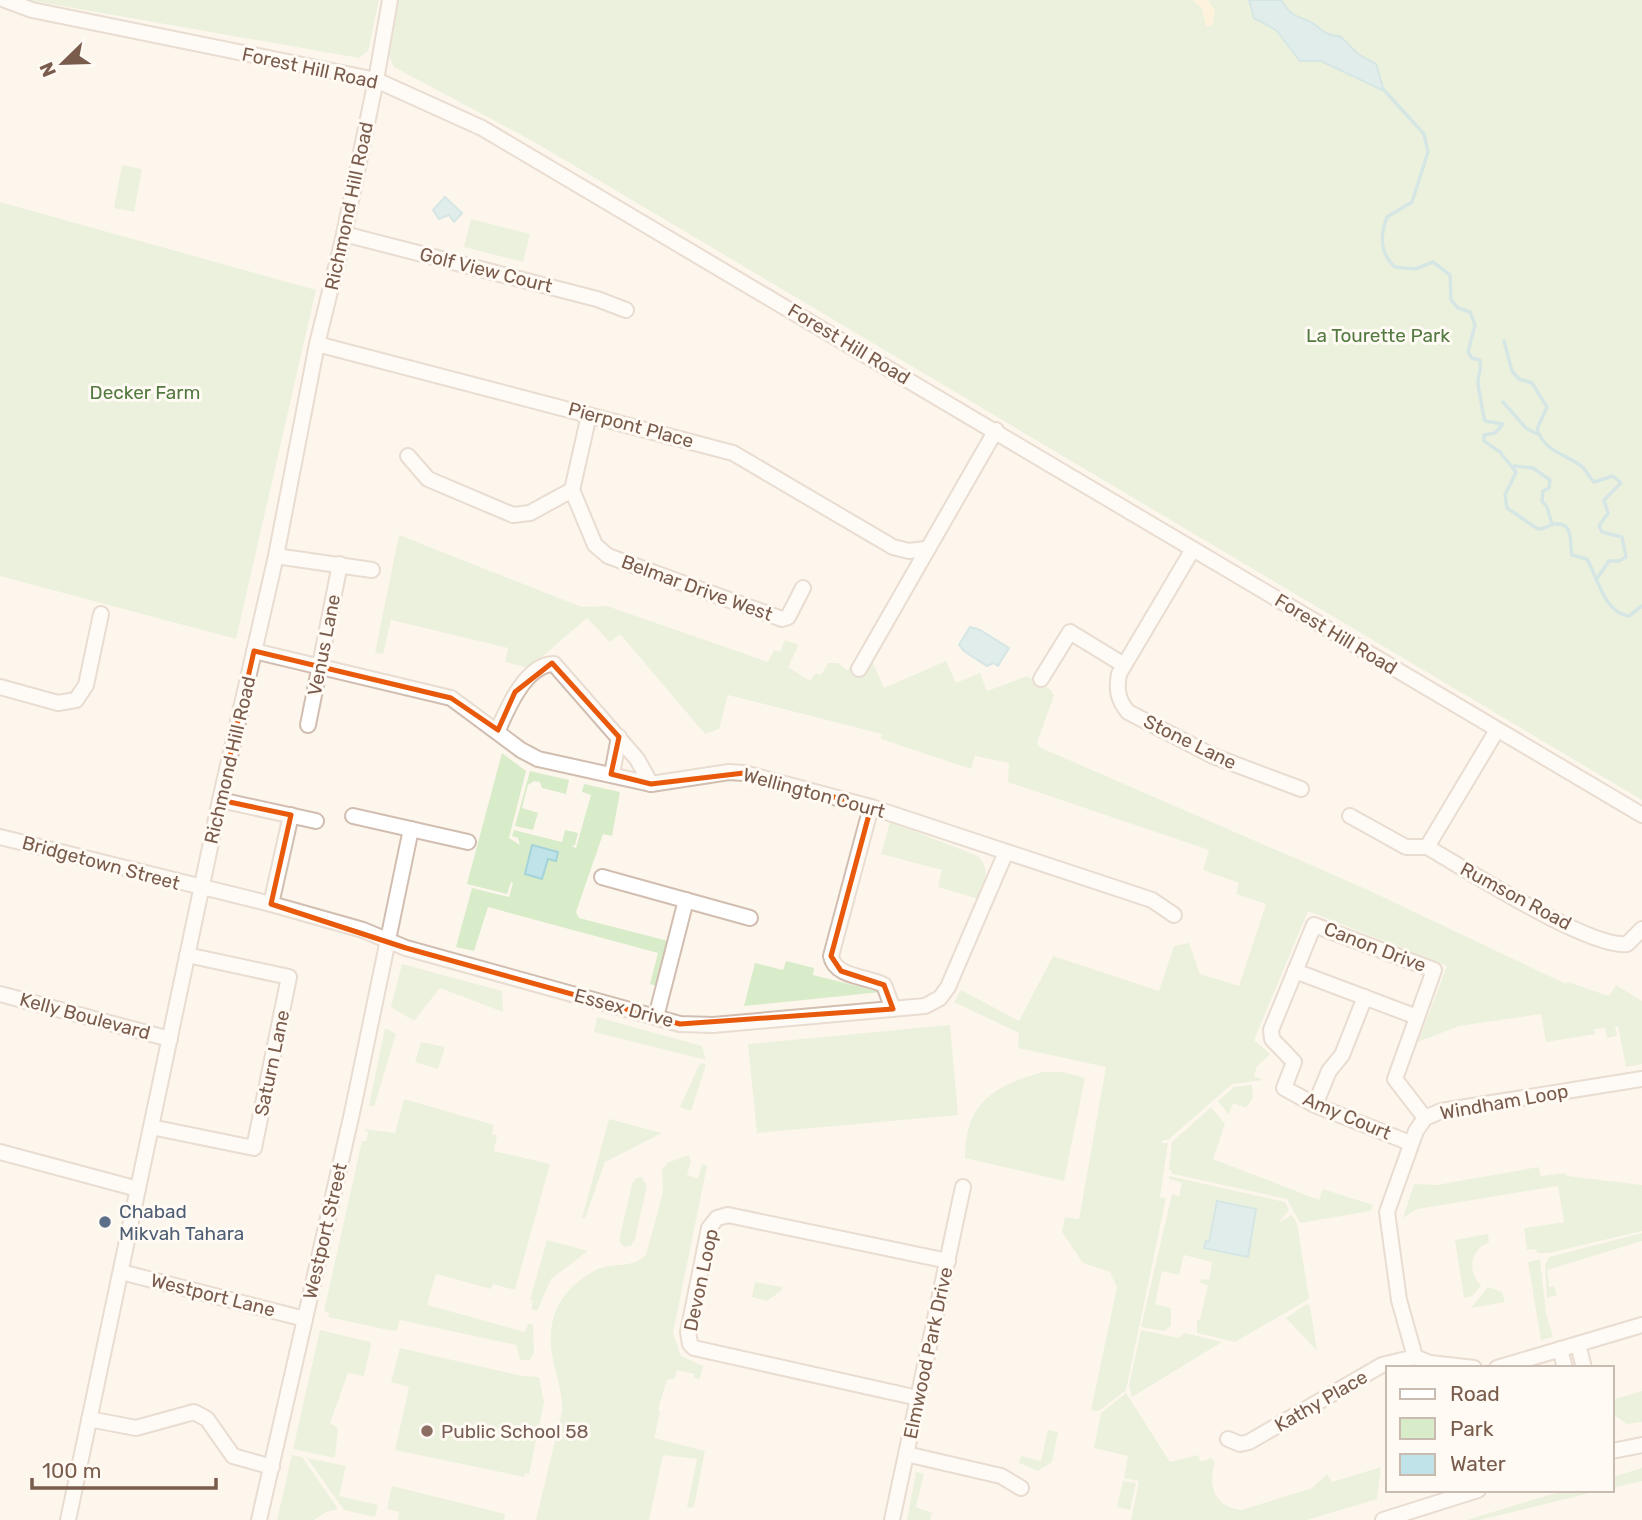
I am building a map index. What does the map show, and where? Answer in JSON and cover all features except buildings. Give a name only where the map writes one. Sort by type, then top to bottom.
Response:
[{"type":"street","name":"Forest Hill Road","points":[[5,0],[32,10],[376,80],[482,128],[1642,815]]},
{"type":"street","name":"Richmond Hill Road","points":[[68,1520],[220,800],[276,556],[317,344],[344,234],[390,0]]},
{"type":"street","name":"Golf View Court","points":[[344,234],[597,299],[626,310]]},
{"type":"street","name":"Pierpont Place","points":[[317,344],[733,453],[893,547],[909,551],[925,550]]},
{"type":"street","points":[[408,456],[428,479],[513,515],[530,513],[572,490],[589,415]]},
{"type":"street","points":[[859,669],[996,430]]},
{"type":"street","name":"Belmar Drive West","points":[[572,490],[591,538],[598,550],[608,556],[782,619],[788,617],[803,588]]},
{"type":"street","name":"Stone Lane","points":[[1193,550],[1124,665],[1117,684],[1122,704],[1128,712],[1213,756],[1301,789]]},
{"type":"street","points":[[276,556],[372,570]]},
{"type":"street","name":"Venus Lane","points":[[308,725],[340,565]]},
{"type":"street","points":[[0,687],[58,703],[76,700],[86,685],[101,614]]},
{"type":"street","points":[[1041,679],[1070,632],[1124,665]]},
{"type":"street","name":"Wellington Court","points":[[254,651],[451,698],[498,730],[529,756],[651,785],[729,772],[744,773],[871,807],[1152,900],[1174,915]]},
{"type":"street","points":[[498,730],[515,692],[544,666],[552,663],[638,759],[651,785]]},
{"type":"street","points":[[1427,846],[1497,730]]},
{"type":"street","points":[[611,774],[619,737]]},
{"type":"street","points":[[220,800],[316,821]]},
{"type":"street","points":[[871,807],[831,956],[832,963],[841,971],[884,985],[892,1009]]},
{"type":"street","points":[[271,904],[291,815]]},
{"type":"street","points":[[353,816],[468,842]]},
{"type":"street","name":"Rumson Road","points":[[1350,816],[1406,847],[1427,846],[1544,915],[1613,944],[1627,944],[1642,929]]},
{"type":"street","name":"Westport Street","points":[[258,1520],[306,1319],[411,829]]},
{"type":"street","name":"Bridgetown Street","points":[[0,837],[201,889]]},
{"type":"street","name":"Essex Drive","points":[[201,889],[271,904],[680,1024],[713,1025],[925,1006],[944,993],[1006,852]]},
{"type":"street","points":[[602,877],[750,918]]},
{"type":"street","points":[[656,1017],[686,900]]},
{"type":"street","name":"Canon Drive","points":[[1284,1088],[1294,1062],[1272,1038],[1271,1030],[1313,926],[1434,970],[1395,1079],[1425,1118]]},
{"type":"street","name":"Saturn Lane","points":[[152,1127],[254,1148],[289,977],[187,955]]},
{"type":"street","points":[[1295,971],[1417,1017]]},
{"type":"street","name":"Kelly Boulevard","points":[[0,994],[170,1039]]},
{"type":"street","points":[[1315,1105],[1329,1071],[1342,1055],[1365,997]]},
{"type":"street","name":"Windham Loop","points":[[1415,1357],[1399,1300],[1386,1217],[1410,1143],[1425,1118],[1441,1111],[1642,1079]]},
{"type":"street","name":"Amy Court","points":[[1284,1088],[1315,1105],[1410,1143]]},
{"type":"street","points":[[0,1152],[138,1189]]},
{"type":"street","name":"Elmwood Park Drive","points":[[892,1520],[963,1186]]},
{"type":"street","name":"Devon Loop","points":[[918,1398],[694,1348],[690,1344],[688,1332],[709,1228],[717,1217],[728,1215],[948,1261]]},
{"type":"street","name":"Westport Lane","points":[[121,1272],[306,1319]]},
{"type":"street","points":[[1504,1366],[1642,1325]]},
{"type":"street","points":[[1578,1343],[1584,1366]]},
{"type":"street","points":[[1560,1349],[1564,1366]]},
{"type":"street","points":[[1415,1357],[1430,1363],[1456,1366]]},
{"type":"street","name":"Kathy Place","points":[[1228,1439],[1240,1444],[1249,1442],[1382,1365],[1415,1357]]},
{"type":"street","points":[[89,1419],[136,1428],[194,1412],[206,1419],[233,1456],[272,1467]]},
{"type":"street","points":[[1614,1451],[1642,1445]]},
{"type":"street","points":[[906,1454],[1001,1476],[1021,1488]]},
{"type":"street","points":[[1383,1520],[1472,1492]]},
{"type":"highlighted area","points":[[254,651],[451,698],[498,730],[515,692],[552,663],[619,737],[611,774],[651,784],[744,773],[871,807],[831,956],[841,971],[884,985],[893,1009],[680,1024],[406,948],[271,904],[291,815],[220,800]]},
{"type":"green space","points":[[28,0],[379,0],[368,51],[359,58]]},
{"type":"green space","name":"La Tourette Park","points":[[399,0],[1642,0],[1642,800],[536,143],[394,67],[389,56]]},
{"type":"green space","points":[[122,165],[142,169],[134,212],[114,208]]},
{"type":"green space","name":"Decker Farm","points":[[0,202],[316,290],[236,639],[0,576]]},
{"type":"green space","points":[[471,219],[530,234],[523,262],[464,247]]},
{"type":"green space","points":[[399,535],[582,607],[607,606],[768,662],[774,650],[780,652],[785,640],[799,645],[788,667],[810,681],[816,673],[821,675],[828,663],[838,663],[847,670],[852,666],[861,673],[871,658],[884,688],[946,661],[956,683],[980,673],[987,691],[1027,676],[1051,690],[1054,696],[1037,742],[1039,747],[1366,889],[1566,984],[1568,982],[1609,996],[1616,985],[1642,1001],[1642,1064],[1626,1067],[1618,1026],[1615,1026],[1617,1036],[1607,1038],[1605,1028],[1594,1029],[1595,1034],[1546,1042],[1541,1014],[1459,1026],[1418,1042],[1447,966],[1308,911],[1254,1040],[1270,1054],[1257,1066],[1254,1076],[1263,1080],[1232,1084],[1168,1140],[1162,1140],[1162,1143],[1168,1143],[1160,1197],[1166,1198],[1126,1390],[1099,1411],[1091,1410],[1117,1287],[1110,1272],[1083,1263],[1062,1232],[1065,1217],[1079,1219],[1106,1067],[1018,1048],[1019,1033],[954,1002],[961,990],[1019,1021],[1053,956],[1159,991],[1174,946],[1189,943],[1200,974],[1239,986],[1266,904],[1236,894],[1239,883],[1203,870],[1209,850],[1008,782],[1009,763],[975,756],[971,769],[881,739],[882,734],[728,695],[719,729],[705,734],[620,634],[610,642],[587,618],[529,668],[505,662],[508,648],[391,620],[383,654],[375,653]]},
{"type":"green space","points":[[502,753],[526,771],[509,838],[520,845],[518,838],[512,836],[514,830],[562,842],[565,830],[578,833],[575,845],[571,846],[576,848],[591,795],[582,792],[584,784],[620,792],[612,836],[603,834],[576,912],[579,918],[668,941],[656,986],[650,984],[658,953],[488,907],[474,951],[456,947],[472,888],[509,897],[513,883],[511,882],[507,894],[467,884]]},
{"type":"green space","points":[[530,771],[569,780],[566,794],[542,788],[540,782],[534,781],[528,785],[522,808],[538,813],[533,830],[515,826]]},
{"type":"green space","points":[[890,822],[978,856],[986,872],[978,899],[938,887],[942,870],[881,854]]},
{"type":"green space","points":[[786,961],[814,968],[813,975],[881,992],[744,1006],[755,963],[783,970]]},
{"type":"green space","points":[[402,964],[502,991],[503,1012],[440,988],[414,1021],[391,1007]]},
{"type":"green space","points":[[597,1017],[702,1046],[706,1060],[594,1032]]},
{"type":"green space","points":[[950,1025],[958,1115],[757,1133],[748,1044]]},
{"type":"green space","points":[[385,1028],[396,1034],[374,1107],[369,1105]]},
{"type":"green space","points":[[421,1042],[445,1047],[438,1069],[415,1062]]},
{"type":"green space","points":[[700,1063],[705,1064],[705,1068],[691,1111],[680,1107]]},
{"type":"green space","points":[[1043,1072],[1063,1072],[1085,1078],[1064,1181],[965,1158],[970,1123],[985,1100],[1010,1084]]},
{"type":"green space","points":[[1252,1085],[1253,1098],[1246,1108],[1233,1103],[1229,1115],[1218,1101],[1234,1087]]},
{"type":"green space","points":[[404,1099],[494,1125],[492,1134],[497,1135],[494,1151],[550,1164],[515,1290],[493,1284],[491,1289],[436,1274],[427,1305],[525,1332],[528,1324],[533,1324],[534,1352],[530,1360],[520,1360],[516,1345],[400,1320],[397,1330],[393,1331],[328,1317],[329,1313],[324,1311],[362,1141],[366,1141],[368,1133],[364,1129],[395,1133]]},
{"type":"green space","points":[[1211,1107],[1225,1124],[1213,1159],[1319,1200],[1323,1189],[1373,1205],[1371,1211],[1300,1223],[1287,1199],[1173,1174],[1169,1169],[1172,1142]]},
{"type":"green space","points":[[609,1119],[662,1133],[605,1162],[585,1218],[582,1218]]},
{"type":"green space","points":[[688,1155],[691,1161],[687,1175],[698,1179],[702,1164],[707,1166],[673,1333],[681,1356],[703,1366],[700,1379],[694,1378],[694,1374],[677,1370],[675,1378],[667,1380],[658,1409],[660,1412],[654,1438],[705,1451],[694,1507],[687,1508],[697,1459],[663,1455],[649,1520],[536,1520],[562,1412],[551,1340],[554,1315],[566,1294],[584,1277],[602,1267],[628,1264],[646,1255],[663,1192],[662,1170],[667,1163]]},
{"type":"green space","points":[[1538,1167],[1541,1176],[1565,1173],[1567,1176],[1642,1185],[1642,1231],[1549,1253],[1537,1253],[1536,1249],[1527,1250],[1524,1228],[1564,1222],[1558,1186],[1417,1209],[1403,1218],[1414,1184],[1437,1185]]},
{"type":"green space","points":[[1169,1176],[1285,1202],[1289,1210],[1278,1223],[1292,1215],[1297,1223],[1309,1299],[1235,1342],[1197,1333],[1197,1320],[1200,1320],[1208,1285],[1200,1283],[1201,1279],[1209,1280],[1212,1262],[1184,1255],[1179,1275],[1162,1271],[1155,1304],[1171,1308],[1171,1326],[1164,1331],[1141,1327],[1172,1194],[1179,1196],[1182,1183],[1169,1179]]},
{"type":"green space","points":[[642,1177],[647,1186],[635,1239],[631,1246],[625,1247],[620,1243],[620,1236],[632,1184],[636,1178]]},
{"type":"green space","points":[[1642,1233],[1642,1241],[1547,1270],[1549,1287],[1554,1286],[1557,1295],[1547,1298],[1545,1265],[1549,1257]]},
{"type":"green space","points":[[1488,1234],[1489,1242],[1474,1256],[1472,1268],[1481,1286],[1472,1296],[1464,1298],[1455,1240]]},
{"type":"green space","points":[[547,1240],[588,1251],[551,1279],[537,1311],[531,1309],[533,1301],[530,1300]]},
{"type":"green space","points":[[1540,1259],[1546,1313],[1553,1337],[1541,1340],[1528,1262]]},
{"type":"green space","points":[[755,1282],[782,1287],[782,1290],[767,1301],[752,1297]]},
{"type":"green space","points":[[1488,1287],[1502,1292],[1505,1302],[1471,1308]]},
{"type":"green space","points":[[1307,1304],[1310,1306],[1317,1351],[1286,1318]]},
{"type":"green space","points":[[320,1330],[370,1342],[371,1345],[364,1376],[348,1373],[330,1423],[338,1428],[335,1458],[293,1449]]},
{"type":"green space","points":[[1141,1330],[1179,1338],[1184,1333],[1222,1342],[1132,1397],[1129,1386]]},
{"type":"green space","points":[[400,1348],[522,1376],[539,1377],[544,1402],[529,1474],[525,1473],[524,1477],[395,1450],[409,1387],[391,1382]]},
{"type":"green space","points":[[1642,1391],[1642,1422],[1627,1424],[1615,1416],[1614,1399]]},
{"type":"green space","points":[[1126,1393],[1170,1462],[1198,1455],[1201,1462],[1210,1458],[1215,1461],[1212,1478],[1215,1493],[1224,1504],[1232,1508],[1241,1510],[1312,1488],[1327,1474],[1332,1482],[1381,1467],[1377,1499],[1307,1520],[1131,1520],[1139,1481],[1124,1478],[1128,1456],[1094,1448],[1101,1413]]},
{"type":"green space","points":[[1048,1430],[1058,1432],[1052,1462],[1038,1471],[1019,1463],[1021,1456],[1041,1461]]},
{"type":"green space","points":[[292,1455],[302,1457],[338,1509],[326,1512],[314,1520],[277,1520]]},
{"type":"green space","points":[[307,1458],[346,1466],[339,1496],[378,1505],[375,1517],[344,1510]]},
{"type":"green space","points":[[1642,1468],[1642,1481],[1614,1488],[1614,1476]]},
{"type":"green space","points":[[916,1472],[924,1474],[916,1507],[932,1513],[930,1520],[907,1520]]},
{"type":"green space","points":[[1123,1481],[1136,1483],[1130,1510],[1117,1507]]},
{"type":"green space","points":[[392,1486],[505,1514],[504,1520],[398,1520],[399,1512],[387,1509]]},
{"type":"green space","points":[[1559,1492],[1594,1492],[1480,1520],[1466,1520]]},
{"type":"sand","points":[[1192,0],[1208,0],[1215,11],[1212,26],[1206,26],[1202,8]]},
{"type":"water","points":[[1249,0],[1281,0],[1293,14],[1328,34],[1340,36],[1358,54],[1376,64],[1384,91],[1321,61],[1300,61],[1276,30],[1254,18]]},
{"type":"water","points":[[445,197],[462,213],[454,222],[449,215],[439,219],[433,210]]},
{"type":"water","points":[[970,627],[1009,648],[998,666],[993,663],[987,666],[959,645]]},
{"type":"water","points":[[532,845],[558,852],[556,861],[548,859],[542,879],[525,874]]},
{"type":"water","points":[[1217,1201],[1256,1209],[1248,1257],[1204,1248],[1206,1241],[1209,1242]]},
{"type":"waterway","points":[[1383,89],[1424,134],[1428,152],[1412,202],[1387,217],[1382,237],[1384,250],[1395,267],[1415,269],[1433,262],[1450,275],[1451,300],[1458,308],[1470,312],[1475,325],[1468,352],[1472,358],[1480,360],[1478,382],[1485,421],[1503,424],[1495,433],[1484,435],[1484,441],[1500,452],[1516,472],[1505,495],[1507,508],[1538,529],[1555,524],[1566,526],[1572,555],[1587,559],[1602,593],[1613,608],[1629,616],[1642,606]]},
{"type":"waterway","points":[[1504,341],[1512,371],[1519,379],[1532,383],[1547,407],[1537,429],[1540,437],[1555,451],[1582,467],[1594,482],[1613,476],[1621,483],[1604,500],[1608,513],[1599,526],[1602,532],[1622,537],[1626,557],[1619,561],[1609,561],[1596,580]]},
{"type":"waterway","points":[[1503,402],[1526,428],[1537,434]]},
{"type":"waterway","points":[[1514,466],[1533,468],[1550,480],[1549,488],[1543,491],[1542,501],[1547,507],[1552,524]]},
{"type":"place","name":"Chabad Mikvah Tahara","points":[[105,1222]]},
{"type":"place","name":"Public School 58","points":[[427,1431]]}]
